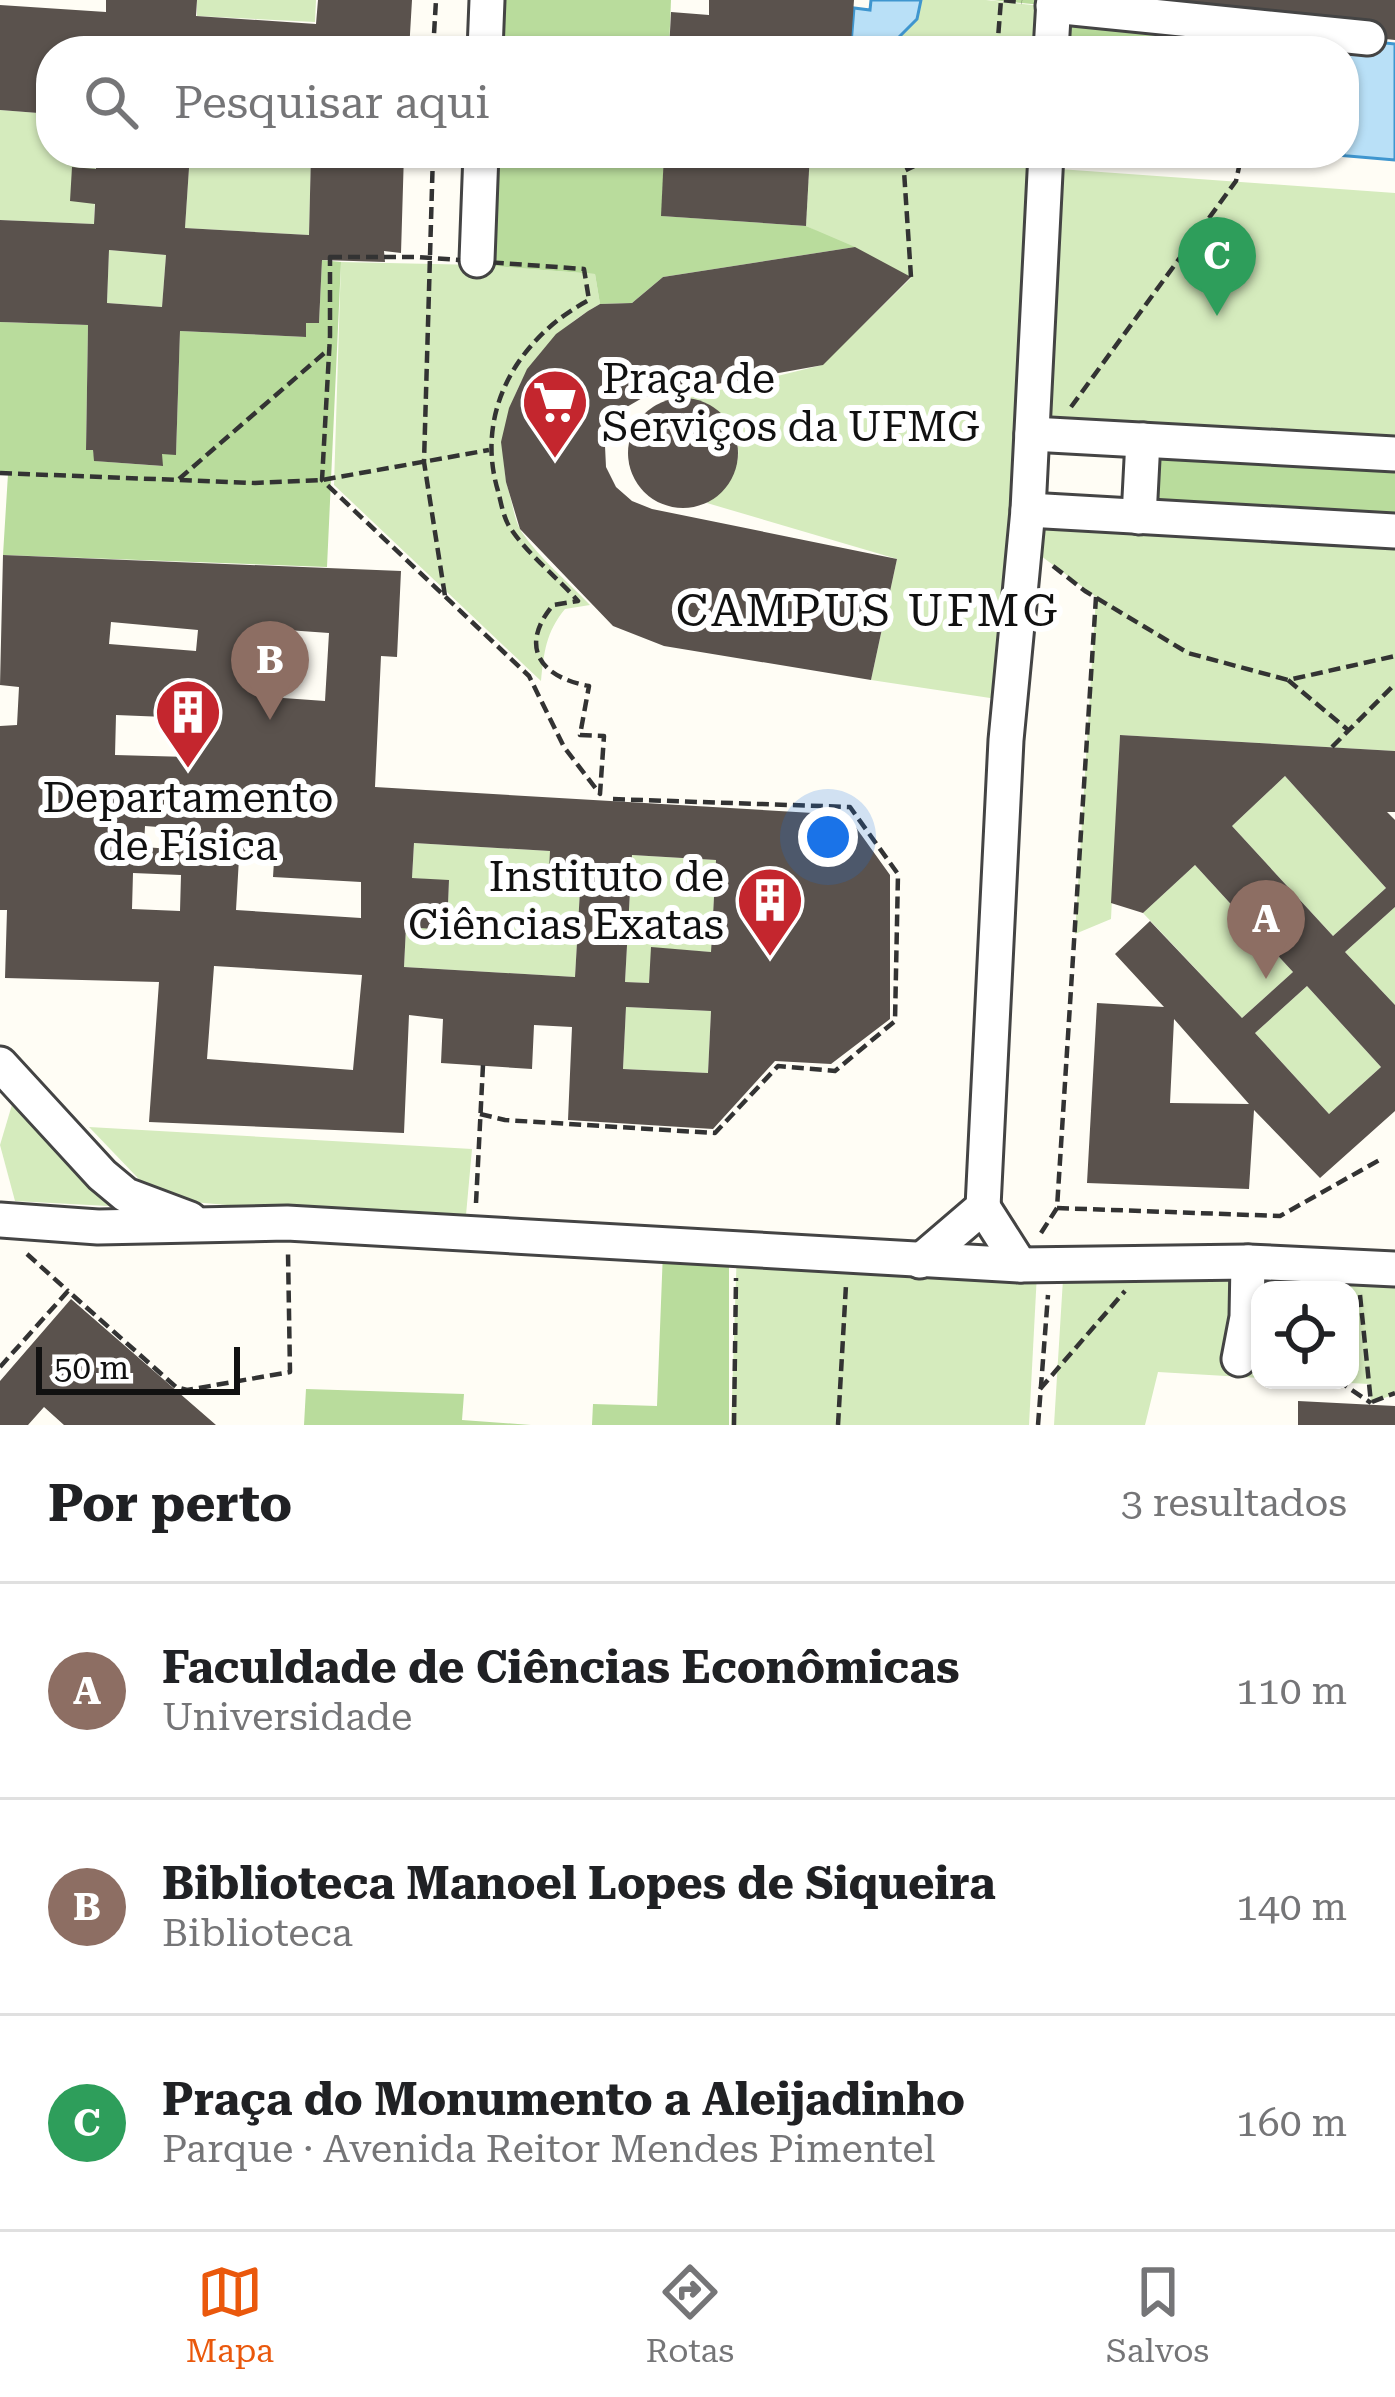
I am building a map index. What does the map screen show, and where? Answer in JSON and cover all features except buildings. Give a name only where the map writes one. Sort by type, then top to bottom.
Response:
[{"type":"street","points":[[486,36],[487,0]]},
{"type":"street","points":[[1052,36],[1053,3],[1350,36]]},
{"type":"street","points":[[1359,37],[1368,38]]},
{"type":"street","points":[[477,260],[480,168]]},
{"type":"street","points":[[1035,1265],[982,1207],[1006,740],[1026,527],[1045,168]]},
{"type":"street","points":[[1032,434],[1395,454]]},
{"type":"street","points":[[1139,517],[1143,440]]},
{"type":"street","points":[[1026,527],[1139,517],[1395,531]]},
{"type":"street","points":[[0,1064],[126,1195],[214,1227]]},
{"type":"street","points":[[920,1261],[982,1207]]},
{"type":"street","points":[[0,1220],[98,1227],[287,1223],[920,1261],[1035,1265],[1248,1262],[1384,1269]]},
{"type":"street","points":[[1239,1359],[1247,1317],[1248,1262]]},
{"type":"path","points":[[435,36],[436,0]]},
{"type":"path","points":[[998,36],[1000,0]]},
{"type":"path","points":[[433,168],[424,462],[445,596]]},
{"type":"path","points":[[910,168],[904,171],[911,278]]},
{"type":"path","points":[[1032,434],[1074,404],[1236,181],[1239,168]]},
{"type":"path","points":[[330,257],[432,258],[584,269],[589,300],[544,329],[515,365],[497,403],[490,449],[507,524],[578,601],[553,604],[533,639],[539,658],[552,674],[589,686],[580,735],[604,736],[600,794],[564,747],[529,676],[322,480],[330,257]]},
{"type":"path","points":[[177,481],[329,349]]},
{"type":"path","points":[[0,473],[177,481],[322,480],[490,449]]},
{"type":"path","points":[[1026,527],[1096,597],[1188,653],[1288,680],[1348,730]]},
{"type":"path","points":[[1038,1425],[1035,1265],[1057,1208],[1096,597]]},
{"type":"path","points":[[1288,680],[1395,656]]},
{"type":"path","points":[[1332,747],[1395,684]]},
{"type":"path","points":[[481,1114],[505,1120],[715,1133],[778,1066],[835,1071],[896,1021],[898,874],[850,807],[611,799]]},
{"type":"path","points":[[474,1234],[483,1065]]},
{"type":"path","points":[[1057,1208],[1280,1216],[1383,1158]]},
{"type":"path","points":[[23,1250],[176,1387],[187,1390],[290,1372],[287,1223]]},
{"type":"path","points":[[734,1425],[736,1249]]},
{"type":"path","points":[[838,1425],[848,1255]]},
{"type":"path","points":[[1040,1389],[1101,1324],[1147,1263]]},
{"type":"path","points":[[1371,1403],[1358,1308],[1384,1269]]},
{"type":"path","points":[[0,1367],[68,1291]]},
{"type":"path","points":[[1350,1389],[1371,1403]]},
{"type":"path","points":[[1371,1403],[1395,1393]]},
{"type":"green space","points":[[197,0],[316,0],[315,22],[197,16]]},
{"type":"green space","points":[[489,0],[671,0],[670,36],[488,36]]},
{"type":"green space","points":[[921,0],[1052,7],[1050,36],[900,36],[917,19]]},
{"type":"green space","points":[[991,0],[1054,0],[1166,17],[1164,36],[1052,36],[1053,6]]},
{"type":"green space","points":[[0,110],[36,113],[36,168],[96,168],[94,224],[0,220]]},
{"type":"green space","points":[[189,168],[311,168],[309,235],[185,228]]},
{"type":"green space","points":[[483,168],[664,168],[662,216],[806,226],[855,247],[663,277],[632,303],[600,304],[595,274],[480,265]]},
{"type":"green space","points":[[809,168],[1042,168],[1010,701],[871,680],[897,559],[707,503],[733,474],[738,443],[722,415],[687,398],[822,365],[911,278],[806,226]]},
{"type":"green space","points":[[1045,168],[1395,193],[1395,454],[1032,434]]},
{"type":"green space","points":[[109,250],[166,255],[162,307],[107,303]]},
{"type":"green space","points":[[322,260],[341,262],[327,567],[3,555],[8,474],[0,473],[0,322],[88,325],[86,449],[93,450],[95,461],[162,466],[162,454],[176,454],[180,331],[306,337],[306,323],[319,323]]},
{"type":"green space","points":[[341,262],[595,274],[600,304],[575,320],[535,360],[520,384],[504,438],[504,466],[519,527],[590,605],[565,609],[559,618],[547,643],[541,681],[334,485]]},
{"type":"green space","points":[[1143,440],[1395,454],[1395,530],[1139,517]]},
{"type":"green space","points":[[1028,510],[1395,533],[1395,751],[1120,735],[1111,919],[1075,934],[1096,597],[1025,544]]},
{"type":"green space","points":[[1285,776],[1386,888],[1333,936],[1232,826]]},
{"type":"green space","points":[[414,843],[550,851],[581,873],[575,977],[404,967],[406,927],[447,929],[449,881],[412,878]]},
{"type":"green space","points":[[632,855],[716,860],[711,952],[652,948],[649,983],[625,982]]},
{"type":"green space","points":[[1195,865],[1293,972],[1242,1018],[1143,913]]},
{"type":"green space","points":[[1395,907],[1395,1005],[1345,952]]},
{"type":"green space","points":[[1307,986],[1381,1067],[1329,1114],[1255,1033]]},
{"type":"green space","points":[[626,1007],[711,1011],[708,1073],[623,1069]]},
{"type":"green space","points":[[14,1098],[126,1207],[15,1201],[0,1145]]},
{"type":"green space","points":[[89,1127],[472,1149],[465,1226],[158,1199]]},
{"type":"green space","points":[[737,1249],[1037,1273],[1029,1425],[731,1425]]},
{"type":"green space","points":[[663,1251],[729,1257],[729,1425],[592,1425],[593,1404],[657,1406]]},
{"type":"green space","points":[[1395,1273],[1395,1394],[1371,1403],[1369,1384],[1359,1383],[1359,1281],[1251,1281],[1251,1377],[1158,1372],[1145,1425],[1054,1425],[1063,1279]]},
{"type":"green space","points":[[306,1389],[464,1394],[462,1420],[531,1425],[304,1425]]},
{"type":"water","points":[[871,0],[921,0],[917,19],[900,36],[852,36],[854,8],[870,10]]},
{"type":"water","points":[[1168,20],[1319,36],[1166,36]]},
{"type":"water","points":[[1359,40],[1395,44],[1395,160],[1359,157]]},
{"type":"place","name":"Praça do Monumento a Aleijadinho","points":[[1217,316]]},
{"type":"place","name":"Praça de Serviços da UFMG","points":[[555,461]]},
{"type":"place","name":"Biblioteca Manoel Lopes de Siqueira","points":[[270,720]]},
{"type":"place","name":"Departamento de Física","points":[[188,771]]},
{"type":"place","name":"Instituto de Ciências Exatas","points":[[770,959]]},
{"type":"place","name":"Faculdade de Ciências Econômicas","points":[[1266,979]]},
{"type":"district","name":"CAMPUS UFMG","points":[[868,610]]}]
